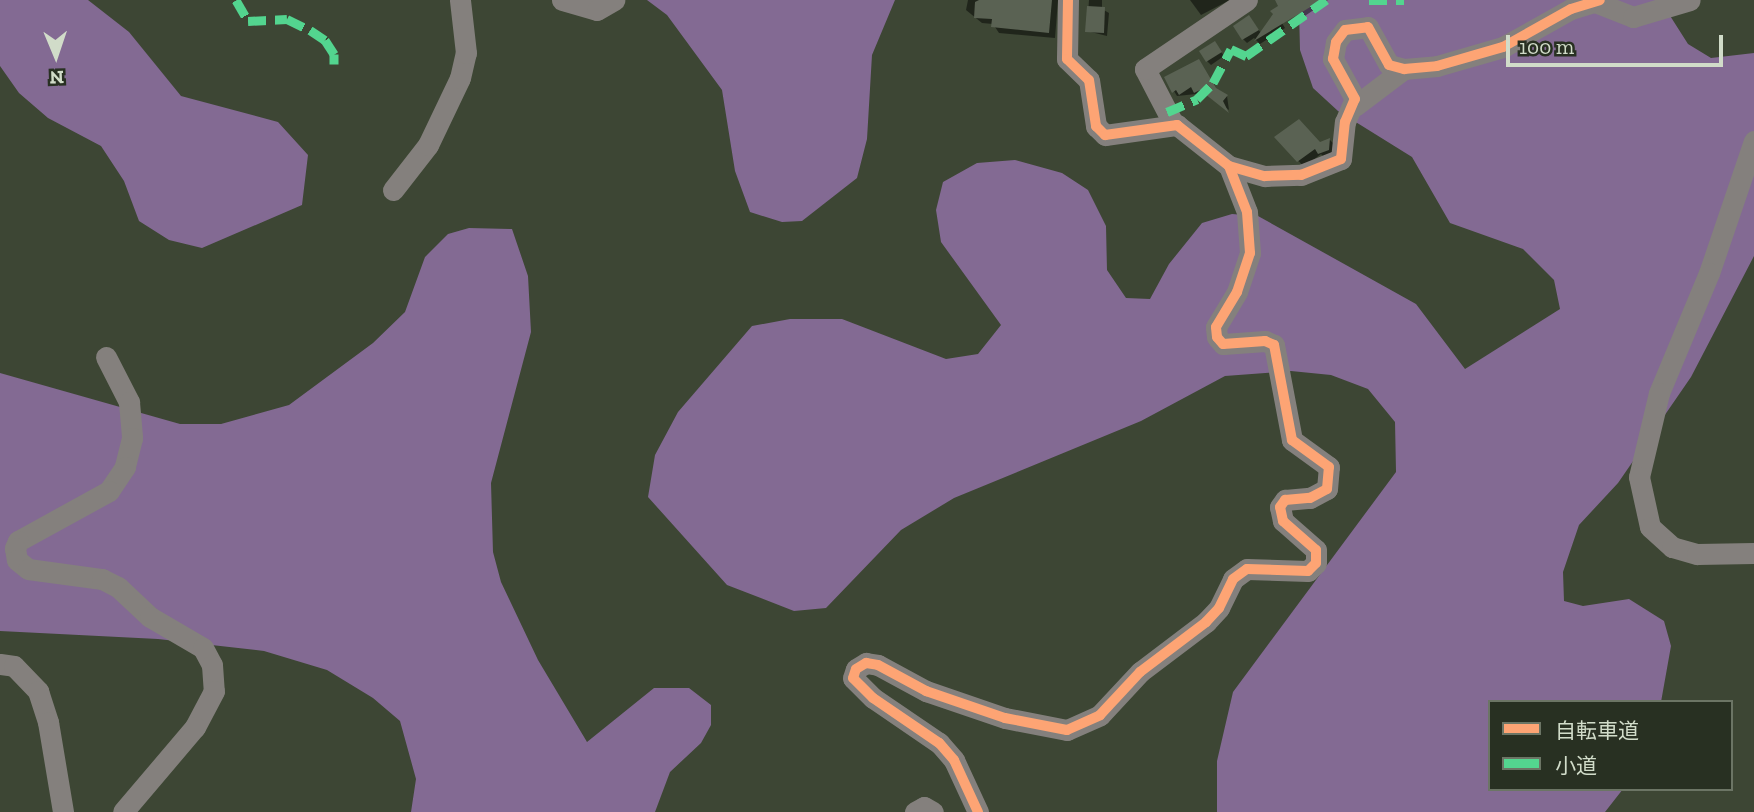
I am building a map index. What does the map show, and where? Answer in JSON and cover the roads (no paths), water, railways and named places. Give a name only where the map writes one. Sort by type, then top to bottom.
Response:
[{"type":"street","points":[[393,190],[428,145],[460,78],[466,53],[460,0]]},
{"type":"street","points":[[562,0],[597,9],[614,0]]},
{"type":"street","points":[[1068,0],[1067,59],[1089,80],[1096,126],[1105,135],[1116,136],[1174,125]]},
{"type":"street","points":[[1355,106],[1348,81],[1333,59],[1336,43],[1345,30],[1368,27],[1389,65],[1404,69],[1437,66],[1503,47],[1571,9],[1597,1],[1633,17],[1690,0]]},
{"type":"street","points":[[1235,3],[1145,69],[1174,125],[1229,166],[1265,176],[1301,175],[1342,159],[1345,122],[1355,106],[1404,69]]},
{"type":"street","points":[[1754,141],[1709,273],[1659,393],[1639,477],[1650,527],[1672,547],[1697,554],[1754,553]]},
{"type":"street","points":[[978,812],[954,760],[931,737],[873,698],[853,678],[856,669],[866,663],[877,665],[926,691],[1005,718],[1067,730],[1100,715],[1140,672],[1206,622],[1219,608],[1233,579],[1247,569],[1308,571],[1316,563],[1316,551],[1283,521],[1280,507],[1285,500],[1310,498],[1327,489],[1329,467],[1292,440],[1274,345],[1265,341],[1223,344],[1217,337],[1216,327],[1237,292],[1250,253],[1247,212],[1229,166]]},
{"type":"street","points":[[106,357],[129,402],[132,438],[125,467],[109,491],[18,541],[15,548],[17,561],[28,569],[102,579],[118,587],[150,617],[203,648],[212,665],[214,691],[195,727],[123,812]]},
{"type":"street","points":[[0,664],[14,666],[38,691],[48,722],[63,812]]},
{"type":"street","points":[[915,812],[924,807],[933,812]]}]
